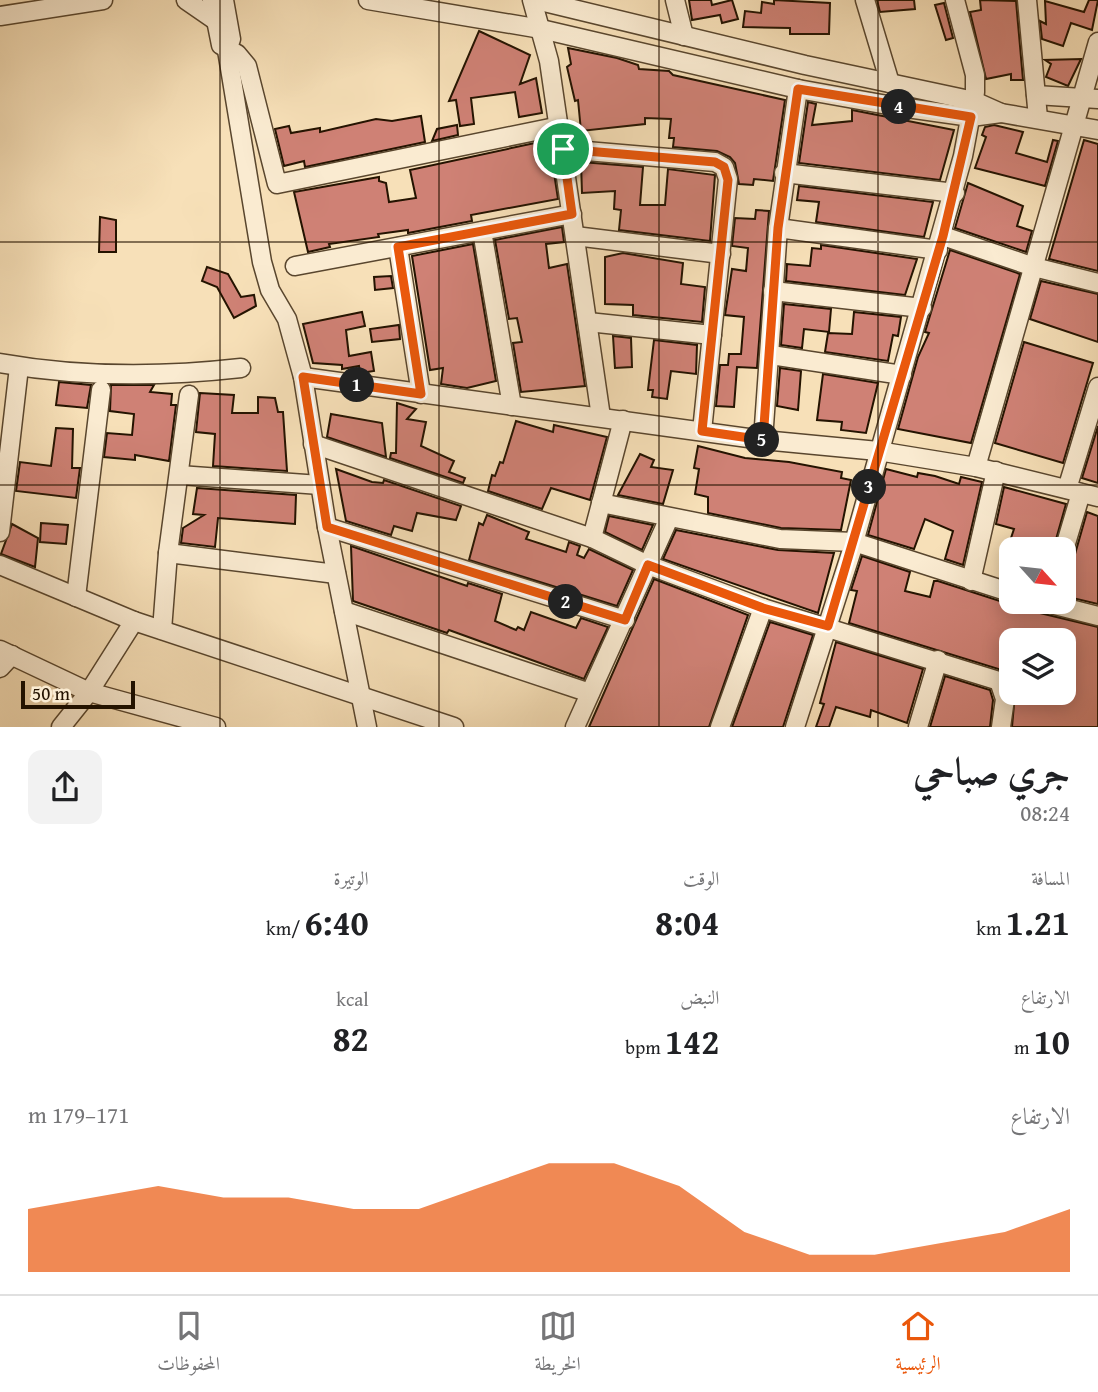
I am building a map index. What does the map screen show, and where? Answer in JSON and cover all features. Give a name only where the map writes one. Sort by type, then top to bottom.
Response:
[{"type":"street","points":[[0,16],[103,0]]},
{"type":"street","points":[[186,0],[215,20]]},
{"type":"street","points":[[212,0],[221,45],[237,54],[247,66],[277,184],[560,126]]},
{"type":"street","points":[[224,0],[231,38],[227,50],[265,276],[288,319],[303,377],[327,527],[367,727]]},
{"type":"street","points":[[368,0],[541,29],[798,89],[1038,118],[1098,130]]},
{"type":"street","points":[[601,417],[560,126],[534,0],[890,83],[972,109]]},
{"type":"street","points":[[675,0],[684,36]]},
{"type":"street","points":[[864,0],[890,83]]},
{"type":"street","points":[[795,727],[854,542],[878,451],[955,193],[972,109],[975,75],[955,0]]},
{"type":"street","points":[[1027,0],[1038,118]]},
{"type":"street","points":[[976,467],[1076,125],[1091,98],[1098,42]]},
{"type":"street","points":[[763,440],[778,228],[798,89]]},
{"type":"street","points":[[1036,95],[1091,98]]},
{"type":"street","points":[[563,149],[715,162],[724,167],[728,180],[702,431]]},
{"type":"street","points":[[784,173],[955,193]]},
{"type":"street","points":[[295,267],[572,214]]},
{"type":"street","points":[[778,228],[941,243],[1098,283]]},
{"type":"street","points":[[482,231],[512,406]]},
{"type":"street","points":[[575,236],[721,254]]},
{"type":"street","points":[[398,247],[421,394]]},
{"type":"street","points":[[773,291],[922,308]]},
{"type":"street","points":[[588,322],[712,334]]},
{"type":"street","points":[[771,355],[902,375]]},
{"type":"street","points":[[0,363],[127,374],[183,374],[241,368]]},
{"type":"street","points":[[0,532],[19,366]]},
{"type":"street","points":[[303,377],[763,440],[878,451],[996,471],[1082,493]]},
{"type":"street","points":[[1068,537],[1082,493],[1098,387]]},
{"type":"street","points":[[76,597],[101,390]]},
{"type":"street","points":[[162,630],[168,553],[189,395]]},
{"type":"street","points":[[592,538],[623,420]]},
{"type":"street","points":[[313,444],[592,538],[648,565],[763,608],[999,681],[1005,699],[1001,727]]},
{"type":"street","points":[[971,581],[996,471]]},
{"type":"street","points":[[179,475],[320,485]]},
{"type":"street","points":[[601,503],[780,539],[854,542],[999,589]]},
{"type":"street","points":[[575,727],[669,518]]},
{"type":"street","points":[[327,527],[625,620]]},
{"type":"street","points":[[168,553],[336,574]]},
{"type":"street","points":[[0,565],[134,621],[454,727]]},
{"type":"street","points":[[720,727],[763,608]]},
{"type":"street","points":[[1076,610],[1098,616]]},
{"type":"street","points":[[344,611],[590,693]]},
{"type":"street","points":[[61,727],[89,692],[134,621]]},
{"type":"street","points":[[4,658],[89,692],[216,727]]},
{"type":"street","points":[[918,727],[938,660]]},
{"type":"building","points":[[689,0],[711,0],[712,5],[732,0],[738,19],[722,23],[720,15],[692,20]]},
{"type":"building","points":[[774,0],[830,3],[829,34],[790,34],[790,28],[743,27],[745,11],[761,13],[762,2],[774,4]]},
{"type":"building","points":[[877,0],[914,0],[915,9],[880,12]]},
{"type":"building","points":[[980,0],[1016,1],[1023,80],[1011,80],[1011,74],[986,79],[970,12],[981,10]]},
{"type":"building","points":[[1089,0],[1098,0],[1092,30],[1071,23],[1063,46],[1042,39],[1040,21],[1046,24],[1045,1],[1084,12]]},
{"type":"building","points":[[944,3],[953,38],[946,40],[935,5]]},
{"type":"building","points":[[479,31],[530,55],[520,84],[536,78],[542,113],[519,117],[515,92],[471,98],[474,124],[460,126],[456,100],[449,101]]},
{"type":"building","points":[[568,48],[617,58],[638,65],[639,69],[669,71],[673,75],[785,100],[773,181],[754,179],[753,185],[739,184],[735,163],[730,157],[717,151],[673,147],[674,138],[669,138],[671,119],[645,118],[645,124],[581,131],[578,100],[575,101],[567,67],[571,64]]},
{"type":"building","points":[[1081,59],[1068,86],[1046,77],[1051,64],[1045,60]]},
{"type":"building","points":[[808,102],[816,104],[812,125],[852,121],[852,110],[954,130],[940,180],[799,163]]},
{"type":"building","points":[[421,116],[425,142],[305,167],[304,161],[284,166],[275,129],[289,126],[291,133],[320,128],[320,132],[376,119],[392,121]]},
{"type":"building","points":[[457,125],[458,135],[432,141],[437,129]]},
{"type":"building","points":[[994,125],[1023,132],[1016,153],[1047,162],[1053,140],[1058,141],[1045,186],[975,168],[986,137],[982,135],[985,127]]},
{"type":"building","points":[[549,140],[558,199],[471,215],[472,221],[408,233],[408,230],[378,234],[379,237],[329,244],[330,247],[308,252],[294,192],[379,177],[379,181],[386,183],[389,202],[416,198],[410,170]]},
{"type":"building","points":[[1084,140],[1098,144],[1098,271],[1049,259]]},
{"type":"building","points":[[581,162],[643,167],[640,205],[665,205],[668,169],[715,175],[710,241],[619,230],[621,210],[614,209],[615,191],[582,193]]},
{"type":"building","points":[[968,183],[1023,206],[1017,226],[1032,231],[1026,252],[955,228]]},
{"type":"building","points":[[799,186],[933,202],[924,237],[816,222],[819,202],[797,200]]},
{"type":"building","points":[[756,210],[769,211],[757,368],[737,367],[734,407],[716,406],[720,365],[728,365],[729,354],[741,354],[744,317],[725,315],[732,269],[746,271],[748,248],[732,246],[735,218],[755,219]]},
{"type":"building","points":[[100,217],[116,220],[116,252],[99,252]]},
{"type":"building","points":[[562,227],[564,242],[546,244],[549,268],[567,264],[585,386],[521,392],[513,343],[522,342],[517,318],[509,319],[495,240]]},
{"type":"building","points":[[473,244],[496,381],[467,388],[441,384],[443,368],[430,370],[412,256]]},
{"type":"building","points":[[821,245],[917,259],[905,295],[786,281],[787,264],[810,266],[812,248],[821,249]]},
{"type":"building","points":[[950,250],[1020,274],[971,443],[898,429],[918,357],[929,333],[925,332]]},
{"type":"building","points":[[623,253],[683,263],[681,284],[705,287],[702,322],[633,315],[633,305],[605,304],[605,257]]},
{"type":"building","points":[[207,267],[228,274],[241,297],[254,295],[256,306],[234,318],[217,287],[202,281]]},
{"type":"building","points":[[391,276],[393,288],[375,290],[374,277]]},
{"type":"building","points":[[1041,281],[1098,294],[1098,342],[1030,319]]},
{"type":"building","points":[[784,304],[831,309],[829,332],[804,329],[802,348],[781,345]]},
{"type":"building","points":[[362,312],[365,326],[346,330],[349,356],[371,352],[374,371],[360,373],[359,366],[342,369],[342,365],[313,363],[303,324]]},
{"type":"building","points":[[854,312],[901,317],[898,336],[893,335],[888,361],[825,352],[828,333],[852,334]]},
{"type":"building","points":[[399,325],[400,339],[372,342],[370,329]]},
{"type":"building","points":[[613,336],[631,338],[632,367],[615,368]]},
{"type":"building","points":[[654,340],[697,345],[696,374],[671,371],[667,399],[652,397],[653,390],[648,390]]},
{"type":"building","points":[[1024,342],[1093,363],[1063,463],[995,443]]},
{"type":"building","points":[[780,368],[801,371],[798,410],[777,406]]},
{"type":"building","points":[[823,374],[878,383],[866,433],[841,430],[842,422],[817,420]]},
{"type":"building","points":[[59,382],[91,385],[87,408],[56,405]]},
{"type":"building","points":[[111,385],[154,385],[150,392],[172,394],[171,405],[176,405],[169,461],[135,455],[135,460],[104,457],[107,433],[132,435],[134,414],[110,411]]},
{"type":"building","points":[[200,393],[234,395],[232,413],[258,413],[258,397],[275,398],[278,412],[283,412],[287,471],[213,466],[215,434],[196,432]]},
{"type":"building","points":[[397,403],[416,409],[407,419],[426,422],[421,446],[454,461],[449,472],[465,478],[463,483],[390,458],[391,453],[396,453]]},
{"type":"building","points":[[331,414],[382,423],[386,457],[327,437]]},
{"type":"building","points":[[516,421],[553,432],[554,425],[607,437],[590,500],[551,488],[542,509],[488,491],[492,475],[495,476],[500,462],[503,463]]},
{"type":"building","points":[[1098,426],[1098,483],[1082,478]]},
{"type":"building","points":[[56,428],[73,429],[72,468],[80,468],[76,498],[16,491],[20,462],[51,466]]},
{"type":"building","points":[[698,446],[745,458],[789,462],[842,472],[841,478],[851,480],[841,530],[781,528],[708,513],[708,497],[695,494],[699,469],[694,468]]},
{"type":"building","points":[[640,454],[654,460],[651,467],[673,470],[663,504],[618,495]]},
{"type":"building","points":[[336,469],[372,482],[383,483],[384,480],[461,506],[456,520],[417,513],[412,531],[394,526],[391,535],[346,521]]},
{"type":"building","points":[[886,469],[917,477],[918,473],[935,476],[959,484],[961,477],[982,482],[963,565],[945,559],[953,531],[925,519],[914,549],[868,535]]},
{"type":"building","points":[[1004,487],[1066,504],[1057,537],[1011,537],[1014,529],[996,524]]},
{"type":"building","points":[[197,488],[296,495],[295,524],[218,518],[215,547],[181,543],[183,528],[204,515],[193,514]]},
{"type":"building","points":[[1087,512],[1098,516],[1098,604],[1076,599],[1076,550]]},
{"type":"building","points":[[487,515],[529,532],[526,539],[566,552],[569,542],[580,546],[577,555],[584,558],[589,549],[633,570],[617,606],[469,560],[479,523],[483,525]]},
{"type":"building","points":[[609,516],[653,525],[642,550],[605,532]]},
{"type":"building","points":[[41,523],[68,525],[66,544],[40,542]]},
{"type":"building","points":[[12,524],[38,538],[35,567],[1,554]]},
{"type":"building","points":[[676,530],[778,550],[834,553],[818,613],[663,559]]},
{"type":"building","points":[[351,546],[467,586],[468,583],[502,594],[495,621],[516,630],[518,627],[524,630],[531,612],[576,628],[581,618],[608,627],[584,679],[449,630],[447,633],[353,601]]},
{"type":"building","points":[[862,556],[910,572],[905,591],[930,597],[934,581],[938,581],[999,601],[999,614],[1044,614],[1098,627],[1098,727],[1012,727],[1014,705],[1076,705],[1076,628],[999,628],[999,669],[849,623],[857,591],[851,590]]},
{"type":"building","points":[[654,579],[748,615],[709,727],[589,727]]},
{"type":"building","points":[[770,622],[813,635],[783,727],[732,727]]},
{"type":"building","points":[[836,642],[923,669],[907,723],[871,710],[870,717],[836,707],[829,727],[816,727],[824,704],[820,703]]},
{"type":"building","points":[[945,676],[990,690],[993,700],[990,727],[930,727]]},
{"type":"route","points":[[798,89],[971,117],[943,236],[828,626],[812,624],[763,608],[648,565],[625,620],[327,527],[303,377],[421,394],[398,247],[572,214],[563,149],[715,162],[724,167],[728,180],[702,431],[763,440],[778,228],[798,89]]}]
